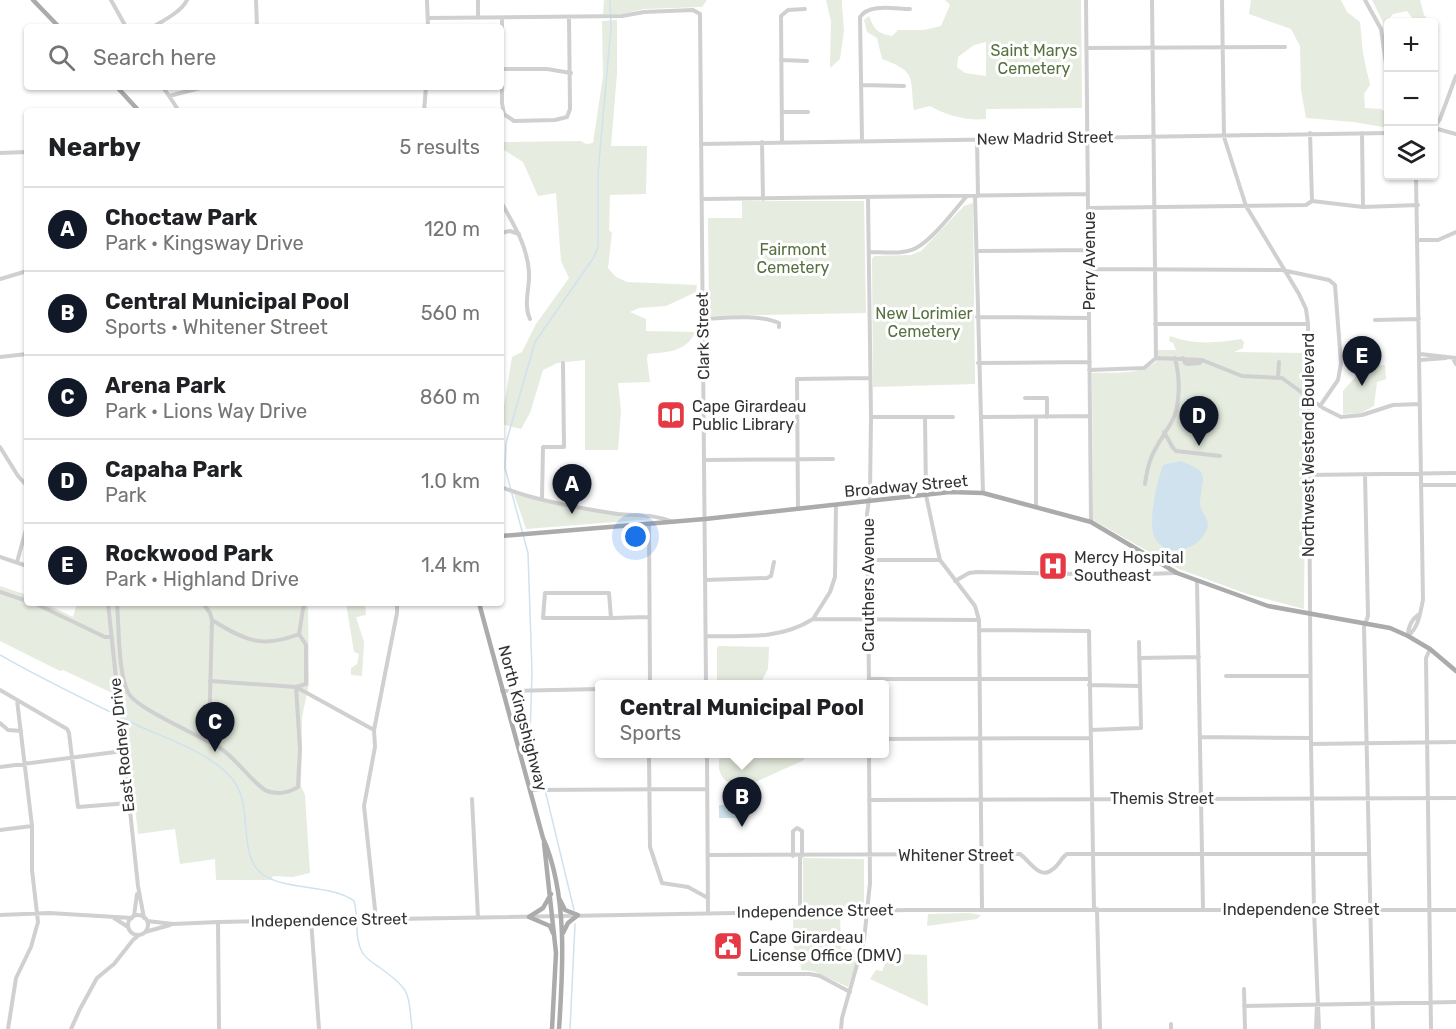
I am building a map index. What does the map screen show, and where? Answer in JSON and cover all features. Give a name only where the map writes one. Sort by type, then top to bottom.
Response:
[{"type":"main road","points":[[33,0],[56,24]]},
{"type":"main road","points":[[120,90],[136,108]]},
{"type":"main road","name":"Broadway Street","points":[[504,536],[705,519],[960,491],[983,493],[1090,522],[1177,573],[1268,606],[1390,628],[1430,650],[1456,671]]},
{"type":"main road","name":"North Kingshighway","points":[[480,606],[502,692],[551,858],[562,939],[559,1029]]},
{"type":"main road","name":"North Kingshighway","points":[[544,840],[555,939],[552,1029]]},
{"type":"main road","points":[[529,917],[543,908],[551,894]]},
{"type":"main road","points":[[557,895],[565,910],[578,915],[565,927],[562,939]]},
{"type":"main road","points":[[529,917],[550,926],[555,939]]},
{"type":"street","points":[[111,0],[124,24]]},
{"type":"street","points":[[158,24],[186,4],[187,0]]},
{"type":"street","points":[[256,0],[257,24]]},
{"type":"street","points":[[427,0],[428,24]]},
{"type":"street","points":[[478,0],[478,18]]},
{"type":"street","points":[[1152,0],[1156,358]]},
{"type":"street","name":"Northwest Westend Boulevard","points":[[1222,0],[1224,137],[1246,206],[1306,309],[1308,324],[1312,854],[1318,1029]]},
{"type":"street","points":[[1365,0],[1381,29],[1388,72]]},
{"type":"street","name":"Perry Avenue","points":[[1085,1],[1089,194],[1090,522]]},
{"type":"street","points":[[782,141],[783,14],[788,10],[806,9]]},
{"type":"street","points":[[862,141],[861,14],[870,9],[910,9]]},
{"type":"street","name":"Clark Street","points":[[569,17],[695,10],[700,14],[706,680]]},
{"type":"street","points":[[428,18],[569,17],[571,73],[570,109],[567,117],[555,120],[513,121],[507,118],[504,112]]},
{"type":"street","points":[[502,18],[502,24]]},
{"type":"street","points":[[1086,48],[1285,47]]},
{"type":"street","points":[[781,60],[807,61]]},
{"type":"street","points":[[504,69],[547,69],[571,73]]},
{"type":"street","points":[[1435,126],[1456,76]]},
{"type":"street","points":[[862,85],[904,86]]},
{"type":"street","points":[[165,90],[177,108]]},
{"type":"street","points":[[169,96],[192,90]]},
{"type":"street","points":[[424,108],[426,90]]},
{"type":"street","points":[[503,90],[503,108]]},
{"type":"street","points":[[782,112],[808,112]]},
{"type":"street","points":[[1438,129],[1456,134]]},
{"type":"street","points":[[1310,133],[1312,201]]},
{"type":"street","points":[[1362,133],[1363,207]]},
{"type":"street","name":"New Madrid Street","points":[[701,144],[1384,133]]},
{"type":"street","points":[[977,139],[977,317],[983,493]]},
{"type":"street","points":[[762,142],[763,199]]},
{"type":"street","points":[[0,153],[24,152]]},
{"type":"street","points":[[1408,636],[1408,630],[1419,615],[1423,600],[1416,180]]},
{"type":"street","points":[[702,199],[1089,194]]},
{"type":"street","points":[[869,252],[905,251],[916,248],[926,241],[967,196]]},
{"type":"street","name":"Caruthers Avenue","points":[[868,198],[871,417],[867,560],[869,680]]},
{"type":"street","points":[[1089,208],[1306,206],[1312,201],[1363,207],[1418,205]]},
{"type":"street","points":[[504,207],[524,244],[529,274],[526,311],[530,319]]},
{"type":"street","points":[[507,231],[512,220]]},
{"type":"street","points":[[504,232],[519,234]]},
{"type":"street","points":[[1417,240],[1438,240],[1456,232]]},
{"type":"street","points":[[977,251],[1089,250]]},
{"type":"street","points":[[1089,269],[1282,270],[1329,280],[1335,285],[1341,363],[1338,380],[1320,406]]},
{"type":"street","points":[[0,279],[24,272]]},
{"type":"street","points":[[977,317],[1089,318]]},
{"type":"street","points":[[703,319],[764,319],[775,321],[779,327]]},
{"type":"street","points":[[1375,320],[1419,319]]},
{"type":"street","points":[[1155,324],[1308,324]]},
{"type":"street","points":[[0,357],[24,354]]},
{"type":"street","points":[[1420,354],[1454,358],[1456,364]]},
{"type":"street","points":[[1420,360],[1446,357]]},
{"type":"street","points":[[1089,370],[1144,368],[1156,358],[1183,358],[1202,360],[1242,375],[1278,377],[1290,383],[1320,406],[1341,417],[1393,405],[1420,404]]},
{"type":"street","points":[[1145,484],[1148,462],[1172,422],[1180,385],[1180,375],[1175,358]]},
{"type":"street","points":[[978,363],[1090,362]]},
{"type":"street","points":[[1278,377],[1279,362]]},
{"type":"street","points":[[542,498],[543,447],[564,447],[563,363]]},
{"type":"street","points":[[798,508],[797,379],[870,378]]},
{"type":"street","points":[[1026,398],[1047,399],[1047,417]]},
{"type":"street","points":[[981,417],[1090,416]]},
{"type":"street","points":[[871,417],[954,417]]},
{"type":"street","points":[[925,417],[926,495],[940,560],[975,606],[980,620],[982,909]]},
{"type":"street","points":[[1036,417],[1036,507]]},
{"type":"street","points":[[1164,432],[1176,451],[1220,456]]},
{"type":"street","points":[[0,447],[2,455],[24,483]]},
{"type":"street","points":[[704,460],[832,459]]},
{"type":"street","points":[[1309,475],[1456,473]]},
{"type":"street","points":[[1365,474],[1368,615],[1364,627],[1373,1029]]},
{"type":"street","points":[[1421,485],[1456,485]]},
{"type":"street","points":[[504,489],[619,514],[660,516],[674,522]]},
{"type":"street","points":[[813,620],[830,592],[835,578],[836,505]]},
{"type":"street","points":[[649,524],[650,680]]},
{"type":"street","points":[[17,562],[24,537]]},
{"type":"street","points":[[0,557],[24,565]]},
{"type":"street","points":[[867,560],[940,560]]},
{"type":"street","points":[[705,580],[767,578],[771,576],[774,562]]},
{"type":"street","points":[[955,581],[969,573],[977,572],[1091,576],[1177,573]]},
{"type":"street","points":[[1197,581],[1203,909]]},
{"type":"street","points":[[0,592],[24,600]]},
{"type":"street","points":[[611,618],[609,593],[545,593],[543,618],[611,618],[649,617]]},
{"type":"street","points":[[40,606],[105,637],[110,637]]},
{"type":"street","name":"East Rodney Drive","points":[[108,606],[138,887],[146,919]]},
{"type":"street","points":[[117,606],[122,665],[126,687],[130,695],[135,701],[206,739],[238,761],[262,789],[270,792],[281,794],[298,787],[300,748],[296,687]]},
{"type":"street","points":[[205,606],[212,620],[209,734],[206,739]]},
{"type":"street","points":[[210,681],[296,687],[306,684],[306,645],[299,634],[304,606]]},
{"type":"street","points":[[376,920],[364,806],[375,747],[374,730],[397,606]]},
{"type":"street","points":[[212,620],[239,637],[260,642],[283,640],[299,634]]},
{"type":"street","points":[[706,636],[769,636],[797,628],[813,620],[980,620]]},
{"type":"street","points":[[980,630],[1089,631],[1091,738]]},
{"type":"street","points":[[1100,1029],[1091,729],[1141,728],[1139,642]]},
{"type":"street","points":[[1430,650],[1426,658],[1431,1029]]},
{"type":"street","points":[[1139,658],[1200,657]]},
{"type":"street","points":[[1226,676],[1310,676]]},
{"type":"street","points":[[889,682],[1089,679]]},
{"type":"street","points":[[1089,685],[1139,686]]},
{"type":"street","points":[[296,687],[374,730]]},
{"type":"street","points":[[0,690],[67,729],[78,807],[129,802]]},
{"type":"street","points":[[502,692],[595,690]]},
{"type":"street","points":[[8,1029],[16,978],[35,936],[38,913],[32,870],[32,826],[17,700]]},
{"type":"street","points":[[0,723],[8,730],[21,731]]},
{"type":"street","points":[[1201,737],[1311,738]]},
{"type":"street","points":[[889,739],[1091,738]]},
{"type":"street","points":[[1311,744],[1456,742]]},
{"type":"street","points":[[0,767],[123,750]]},
{"type":"street","points":[[649,758],[650,847],[662,883],[688,886],[708,898]]},
{"type":"street","points":[[707,758],[708,913]]},
{"type":"street","points":[[841,1029],[842,1018],[863,946],[870,883],[869,758]]},
{"type":"street","points":[[530,790],[551,788],[707,789]]},
{"type":"street","name":"Themis Street","points":[[868,800],[1456,798]]},
{"type":"street","points":[[472,799],[478,918]]},
{"type":"street","points":[[0,830],[32,826]]},
{"type":"street","points":[[793,856],[793,831],[797,828],[802,831],[800,911]]},
{"type":"street","name":"Whitener Street","points":[[708,855],[1020,854],[1036,871],[1044,873],[1051,871],[1067,854],[1369,854]]},
{"type":"street","name":"East Rodney Drive","points":[[133,917],[137,909],[138,887]]},
{"type":"street","name":"Independence Street","points":[[146,919],[174,924],[867,910],[1456,910]]},
{"type":"street","points":[[0,915],[38,913],[146,919],[148,926],[145,933],[139,935],[114,964],[98,978],[71,1029]]},
{"type":"street","points":[[111,917],[128,927],[134,934],[139,935]]},
{"type":"street","points":[[128,946],[128,927],[133,917]]},
{"type":"street","points":[[311,920],[319,1029]]},
{"type":"street","points":[[218,922],[219,1029]]},
{"type":"street","name":"Independence Street","points":[[145,933],[174,924]]},
{"type":"street","points":[[739,974],[810,974],[820,976],[850,992]]},
{"type":"street","points":[[1244,989],[1245,1029]]},
{"type":"street","points":[[1244,1006],[1456,1002]]},
{"type":"green space","points":[[604,0],[707,0],[702,7],[644,9],[622,14],[603,14]]},
{"type":"green space","points":[[826,0],[842,0],[844,31],[840,59],[830,68],[831,21]]},
{"type":"green space","name":"Saint Marys Cemetery","points":[[945,0],[1081,0],[1082,108],[986,109],[986,119],[957,117],[930,106],[914,110],[910,77],[901,68],[882,59],[877,38],[867,32],[864,20],[869,16],[877,30],[892,36],[898,30],[924,30],[941,26],[950,5]],"holes":[[[986,42],[986,76],[965,73],[957,67],[958,57],[974,45]]]},
{"type":"green space","points":[[1251,0],[1341,0],[1347,12],[1360,22],[1363,54],[1370,85],[1364,94],[1365,108],[1384,111],[1384,127],[1306,118],[1301,90],[1300,46],[1291,29],[1249,14]]},
{"type":"green space","points":[[1372,0],[1420,0],[1427,18],[1412,18],[1407,11],[1384,18],[1384,24]]},
{"type":"green space","points":[[617,20],[617,73],[611,146],[647,146],[646,194],[610,195],[609,230],[612,233],[608,268],[616,277],[627,282],[697,285],[696,292],[666,306],[639,308],[630,312],[646,319],[646,331],[695,332],[687,344],[676,350],[648,354],[650,382],[618,383],[621,411],[618,450],[585,450],[585,360],[557,363],[543,370],[530,413],[521,429],[504,425],[504,406],[512,357],[522,352],[536,324],[569,278],[561,261],[556,193],[538,196],[523,162],[504,150],[504,142],[581,141],[586,144],[593,143],[603,76],[602,21]]},
{"type":"green space","name":"Fairmont Cemetery","points":[[742,201],[864,201],[866,313],[709,316],[708,218],[742,218]]},
{"type":"green space","name":"New Lorimier Cemetery","points":[[973,203],[975,384],[873,387],[872,259],[874,256],[911,255],[921,251],[964,206]]},
{"type":"green space","points":[[1170,336],[1187,341],[1205,342],[1241,339],[1244,342],[1243,348],[1234,352],[1306,353],[1304,609],[1247,594],[1179,569],[1093,520],[1092,373],[1126,372],[1149,366],[1156,362],[1158,350],[1176,350],[1173,343],[1169,341]]},
{"type":"green space","points":[[1385,365],[1386,379],[1377,382],[1374,406],[1361,413],[1343,414],[1343,391],[1365,366]]},
{"type":"green space","points":[[514,494],[591,510],[653,519],[526,529]]},
{"type":"green space","points":[[0,586],[24,594],[24,606],[50,606],[73,617],[76,606],[308,606],[309,684],[302,717],[301,786],[305,795],[310,873],[293,877],[273,876],[271,880],[216,880],[215,859],[180,864],[175,829],[138,834],[123,698],[63,670],[60,671],[0,641]]},
{"type":"green space","points":[[346,606],[365,606],[366,615],[356,617],[364,642],[362,676],[351,675],[351,668],[357,664],[359,654],[354,652]]},
{"type":"green space","points":[[719,646],[769,647],[768,669],[762,680],[717,680],[717,648]]},
{"type":"green space","points":[[720,758],[805,758],[749,785],[741,786],[724,779],[719,768]]},
{"type":"green space","points":[[803,858],[864,859],[864,902],[861,906],[805,907],[803,905]]},
{"type":"green space","points":[[928,914],[981,915],[977,919],[927,926]]},
{"type":"green space","points":[[840,915],[841,949],[861,950],[848,987],[813,971],[801,970],[800,951],[794,951],[793,916]]},
{"type":"green space","points":[[892,949],[899,954],[927,955],[928,1006],[870,979],[876,970],[882,971]]},
{"type":"water","points":[[1180,461],[1197,469],[1203,476],[1200,503],[1208,526],[1198,542],[1175,550],[1160,545],[1155,538],[1152,513],[1163,465]]},
{"type":"water","points":[[719,805],[747,805],[747,818],[719,818]]},
{"type":"waterway","points":[[574,910],[530,736],[532,672],[528,553],[505,468],[506,443],[535,342],[594,257],[598,247],[598,173],[611,27],[610,0]]},
{"type":"waterway","points":[[0,655],[86,700],[189,748],[214,762],[224,771],[233,780],[243,803],[247,843],[254,866],[262,874],[283,883],[334,892],[354,901],[358,940],[362,952],[397,981],[406,992],[412,1029]]},
{"type":"waterway","points":[[570,1029],[575,924]]},
{"type":"place","name":"Rockwood Park","points":[[1362,386]]},
{"type":"place","name":"Cape Girardeau Public Library","points":[[671,415]]},
{"type":"place","name":"Capaha Park","points":[[1199,446]]},
{"type":"place","name":"Choctaw Park","points":[[572,514]]},
{"type":"place","name":"Mercy Hospital Southeast","points":[[1053,566]]},
{"type":"place","name":"Arena Park","points":[[215,752]]},
{"type":"place","name":"Central Municipal Pool","points":[[742,827]]},
{"type":"place","name":"Cape Girardeau License Office (DMV)","points":[[728,946]]}]
